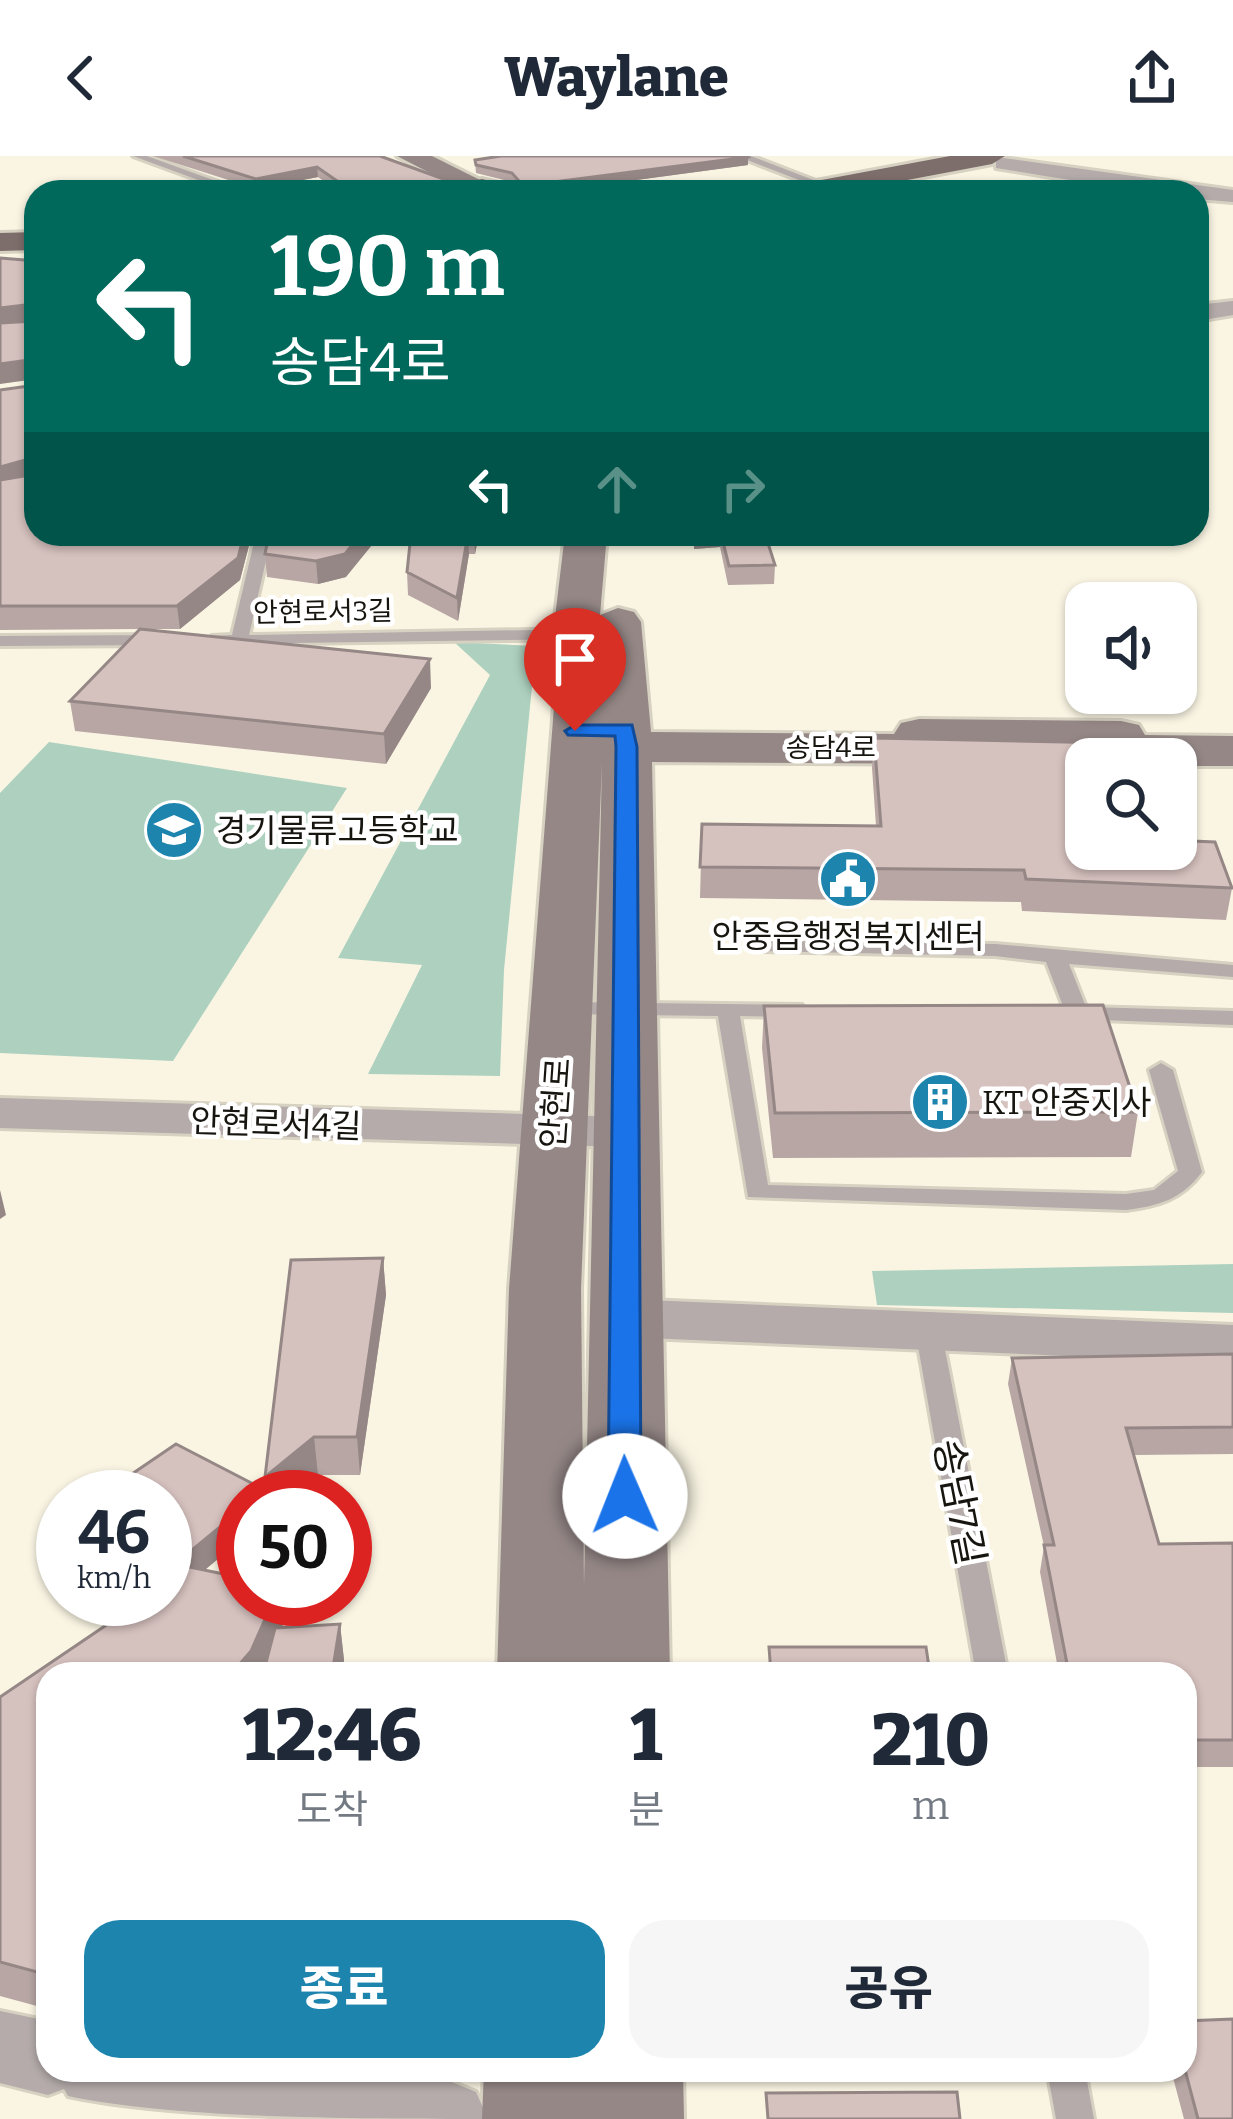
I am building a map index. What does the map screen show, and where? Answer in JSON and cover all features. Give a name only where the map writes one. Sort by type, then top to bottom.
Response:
[{"type":"main road","points":[[410,156],[465,180]]},
{"type":"main road","points":[[877,180],[1036,156]]},
{"type":"main road","points":[[912,180],[997,160]]},
{"type":"main road","name":"안현로","points":[[587,546],[597,634],[600,739],[595,1007],[625,1132],[626,1662]]},
{"type":"main road","name":"안현로","points":[[597,634],[615,546]]},
{"type":"main road","name":"송담4로","points":[[600,739],[1233,738]]},
{"type":"main road","name":"송담4로","points":[[600,739],[1233,751]]},
{"type":"main road","name":"안현로","points":[[541,1662],[552,1133],[595,1007]]},
{"type":"main road","points":[[556,2082],[602,2109]]},
{"type":"street","points":[[997,160],[1114,180]]},
{"type":"street","name":"안현로서4길","points":[[0,1113],[625,1132]]},
{"type":"street","points":[[622,1318],[1233,1344]]},
{"type":"street","points":[[0,2047],[36,2055]]},
{"type":"street","points":[[172,2082],[447,2119]]},
{"type":"lane","points":[[138,156],[200,180]]},
{"type":"lane","points":[[742,156],[807,180]]},
{"type":"lane","points":[[239,640],[261,546]]},
{"type":"lane","name":"안현로서3길","points":[[197,640],[597,634]]},
{"type":"lane","points":[[0,641],[176,640]]},
{"type":"lane","points":[[768,947],[995,950],[1233,971]]},
{"type":"lane","points":[[1055,956],[1077,1013]]},
{"type":"lane","points":[[595,1007],[821,1010]]},
{"type":"lane","points":[[728,1009],[758,1192],[1157,1199],[1175,1191],[1190,1172],[1161,1070]]},
{"type":"lane","points":[[1031,1013],[1233,1018]]},
{"type":"lane","name":"송담7길","points":[[928,1329],[990,1662]]},
{"type":"lane","points":[[1068,2082],[1075,2119]]},
{"type":"green space","points":[[454,642],[536,646],[504,970],[500,1076],[368,1074],[422,965],[338,958],[490,675]]},
{"type":"green space","points":[[49,742],[347,788],[173,1061],[0,1053],[0,793]]},
{"type":"green space","points":[[1233,1264],[1233,1313],[877,1305],[872,1271]]},
{"type":"building","points":[[183,156],[380,156],[446,180],[336,180],[317,167],[256,179]]},
{"type":"building","points":[[501,156],[748,157],[569,180],[518,180],[512,173],[476,165],[475,160]]},
{"type":"building","points":[[0,258],[24,260],[24,305],[0,308]]},
{"type":"building","points":[[24,322],[24,361],[0,364],[0,323]]},
{"type":"building","points":[[24,387],[24,460],[0,467],[0,390]]},
{"type":"building","points":[[24,476],[24,546],[241,546],[238,558],[177,606],[0,606],[0,480]]},
{"type":"building","points":[[267,546],[351,546],[345,554],[316,561],[265,554]]},
{"type":"building","points":[[410,546],[466,546],[457,598],[407,572]]},
{"type":"building","points":[[724,546],[769,546],[775,565],[729,566]]},
{"type":"building","points":[[140,629],[430,659],[384,734],[70,701]]},
{"type":"building","points":[[874,738],[1065,742],[1065,870],[1197,870],[1197,841],[1215,842],[1232,888],[1026,879],[1024,870],[700,867],[702,824],[881,826]]},
{"type":"building","points":[[1103,1005],[1138,1112],[775,1113],[764,1006]]},
{"type":"building","points":[[383,1258],[357,1437],[314,1437],[274,1470],[266,1470],[291,1260]]},
{"type":"building","points":[[1233,1354],[1233,1427],[1126,1428],[1159,1544],[1233,1543],[1233,1740],[1197,1740],[1197,1662],[1067,1662],[1044,1545],[1054,1545],[1012,1358]]},
{"type":"building","points":[[176,1444],[226,1470],[216,1470],[216,1530],[192,1550],[192,1470],[138,1470]]},
{"type":"building","points":[[192,1568],[216,1572],[216,1626],[262,1626],[241,1662],[52,1662],[105,1626],[192,1626]]},
{"type":"building","points":[[340,1626],[334,1662],[266,1662],[275,1628]]},
{"type":"building","points":[[769,1647],[926,1647],[928,1662],[770,1662]]},
{"type":"building","points":[[36,1673],[36,1972],[0,1962],[0,1697]]},
{"type":"building","points":[[1233,2019],[1233,2119],[1198,2119],[1188,2082],[1197,2082],[1197,2020]]},
{"type":"building","points":[[957,2092],[960,2119],[768,2119],[766,2093]]},
{"type":"place","name":"경기물류고등학교","points":[[174,830]]},
{"type":"place","name":"안중읍행정복지센터","points":[[848,879]]},
{"type":"place","name":"KT 안중지사","points":[[940,1102]]},
{"type":"route","points":[[575,731],[625,730],[627,747],[625,1496]]}]
